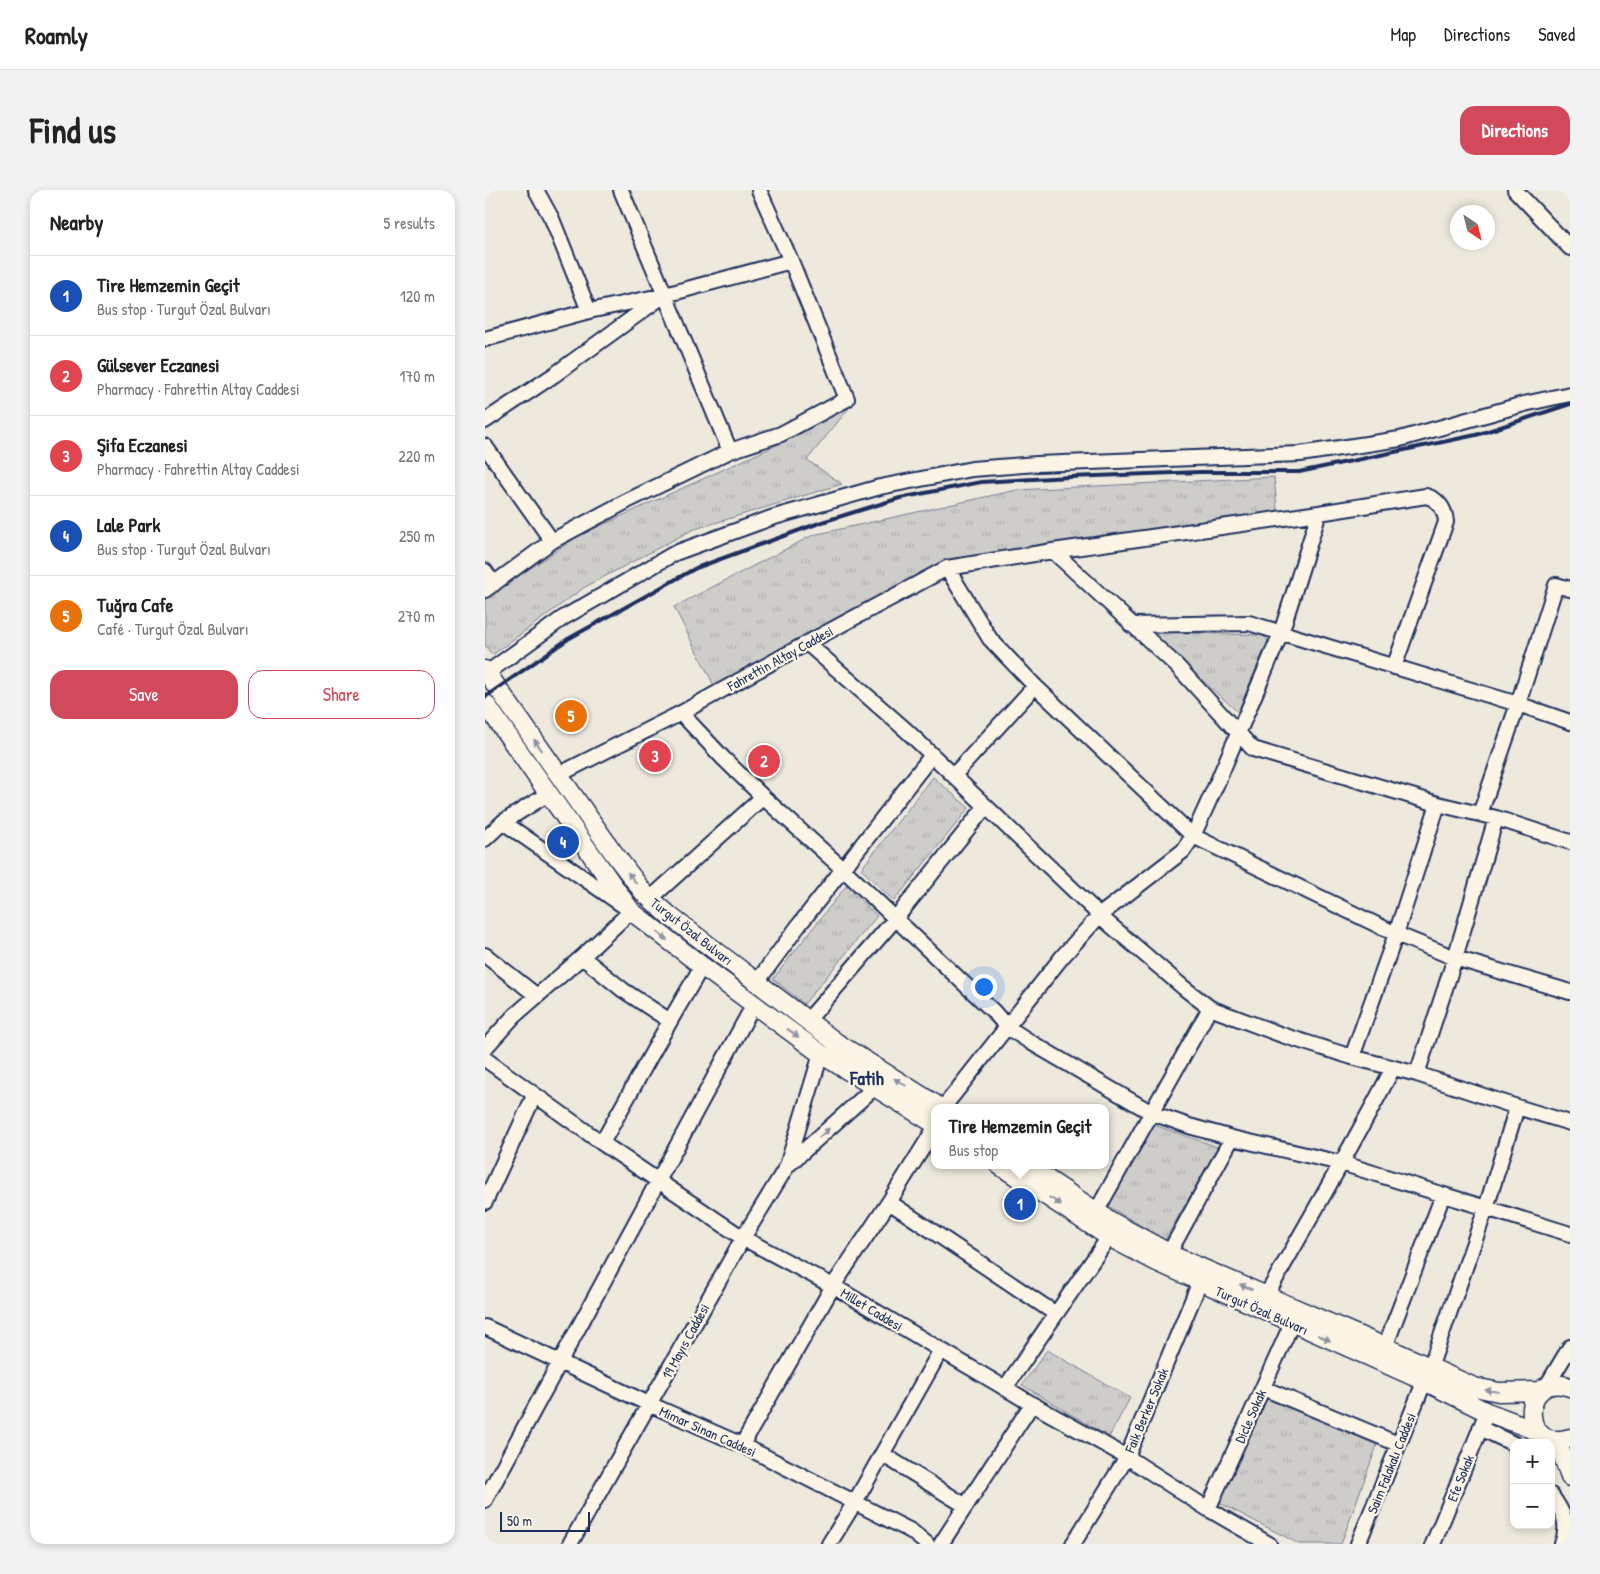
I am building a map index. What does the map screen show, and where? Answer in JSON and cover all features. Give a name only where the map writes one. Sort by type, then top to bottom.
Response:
[{"type":"main road","name":"Turgut Özal Bulvarı","points":[[486,671],[629,875],[650,899],[837,1043],[936,1104]]},
{"type":"main road","name":"Turgut Özal Bulvarı","points":[[485,703],[631,911],[701,966],[821,1054],[931,1122]]},
{"type":"main road","name":"Turgut Özal Bulvarı","points":[[1005,1169],[1109,1237],[1157,1262],[1266,1296],[1385,1347],[1487,1412],[1537,1431],[1543,1436],[1563,1439]]},
{"type":"main road","name":"Turgut Özal Bulvarı","points":[[1032,1169],[1097,1212],[1169,1253],[1203,1276],[1292,1323],[1427,1375],[1487,1390],[1499,1392],[1543,1389],[1561,1385],[1570,1387]]},
{"type":"main road","points":[[1537,1431],[1531,1418],[1531,1410],[1536,1397],[1543,1389]]},
{"type":"main road","points":[[1563,1439],[1570,1477]]},
{"type":"street","points":[[536,190],[552,219],[589,311]]},
{"type":"street","points":[[621,190],[730,451]]},
{"type":"street","points":[[485,571],[489,587],[552,542],[627,501],[730,451],[781,434],[847,399],[791,261],[759,190]]},
{"type":"street","points":[[1515,190],[1570,248]]},
{"type":"street","points":[[485,339],[791,261]]},
{"type":"street","points":[[485,421],[554,375],[665,294]]},
{"type":"street","points":[[486,671],[563,618],[675,554],[771,518],[880,487],[972,469],[1037,464],[1300,454],[1400,439],[1524,404],[1570,394]]},
{"type":"street","points":[[485,446],[552,542]]},
{"type":"street","name":"Fahrettin Altay Caddesi","points":[[559,775],[681,713],[947,568],[1425,496],[1434,499],[1442,507],[1446,522],[1394,667]]},
{"type":"street","points":[[945,1104],[1062,958],[1100,915],[1183,850],[1193,836],[1281,633],[1319,513]]},
{"type":"street","points":[[1053,551],[1177,666],[1253,749],[1438,804],[1495,818],[1570,842]]},
{"type":"street","points":[[947,568],[990,639],[1035,686],[1193,836],[1396,934],[1455,958],[1570,992]]},
{"type":"street","points":[[1480,814],[1557,585],[1570,589]]},
{"type":"street","points":[[1131,625],[1249,623],[1518,704],[1570,722]]},
{"type":"street","points":[[807,643],[933,755],[1100,915],[1184,988],[1210,1008],[1282,1035],[1417,1074],[1517,1108],[1570,1123]]},
{"type":"street","points":[[954,775],[1035,686]]},
{"type":"street","points":[[681,713],[763,797],[843,868],[1007,1026],[1032,1043],[1152,1113],[1232,1138],[1341,1163],[1570,1234]]},
{"type":"street","points":[[757,982],[843,868],[933,755]]},
{"type":"street","points":[[485,839],[503,822],[548,794]]},
{"type":"street","points":[[650,899],[763,797]]},
{"type":"street","points":[[1352,1056],[1396,934],[1438,804]]},
{"type":"street","points":[[808,1020],[896,918],[986,806]]},
{"type":"street","points":[[1417,1074],[1455,958],[1495,818]]},
{"type":"street","points":[[485,1048],[514,1016],[583,957],[631,911],[503,822]]},
{"type":"street","points":[[485,955],[537,996]]},
{"type":"street","points":[[583,957],[623,990],[670,1021]]},
{"type":"street","points":[[603,1143],[701,966]]},
{"type":"street","points":[[485,1500],[754,1004]]},
{"type":"street","points":[[1097,1212],[1210,1008]]},
{"type":"street","points":[[787,1166],[821,1054]]},
{"type":"street","name":"Millet Caddesi","points":[[485,1059],[534,1096],[743,1238],[833,1286],[1032,1404],[1127,1457],[1208,1509],[1269,1544]]},
{"type":"street","points":[[1266,1296],[1357,1137],[1393,1068]]},
{"type":"street","points":[[787,1166],[875,1087]]},
{"type":"street","points":[[485,1202],[534,1096]]},
{"type":"street","name":"Saim Falakalı Caddesi","points":[[1358,1544],[1427,1375],[1486,1208],[1517,1108]]},
{"type":"street","points":[[742,1445],[833,1286],[931,1134]]},
{"type":"street","points":[[1169,1253],[1232,1138]]},
{"type":"street","name":"19 Mayıs Caddesi","points":[[570,1544],[743,1238],[787,1166]]},
{"type":"street","points":[[1385,1347],[1443,1195]]},
{"type":"street","points":[[889,1202],[1056,1314]]},
{"type":"street","points":[[1005,1388],[1109,1237]]},
{"type":"street","name":"Faik Berker Sokak","points":[[1073,1544],[1127,1457],[1203,1276]]},
{"type":"street","name":"Dicle Sokak","points":[[1208,1509],[1292,1323]]},
{"type":"street","name":"Mimar Sinan Caddesi","points":[[485,1327],[649,1404],[742,1445],[855,1502],[911,1532],[927,1544]]},
{"type":"street","points":[[1543,1389],[1570,1347]]},
{"type":"street","points":[[829,1544],[883,1454],[941,1350]]},
{"type":"street","points":[[1263,1388],[1398,1444]]},
{"type":"street","points":[[941,1544],[1032,1404]]},
{"type":"street","name":"Efe Sokak","points":[[1433,1544],[1487,1412]]},
{"type":"street","points":[[1480,1428],[1510,1442]]},
{"type":"street","points":[[883,1454],[966,1506]]},
{"type":"street","points":[[1555,1501],[1561,1509],[1566,1523],[1562,1544]]},
{"type":"green space","points":[[853,403],[807,460],[842,484],[692,530],[585,587],[492,655],[485,645],[485,599],[578,536],[792,438]]},
{"type":"green space","points":[[1274,477],[1278,519],[947,568],[718,693],[674,607],[813,535],[1017,490]]},
{"type":"green space","points":[[1159,632],[1262,635],[1268,640],[1238,712],[1155,638],[1154,634]]},
{"type":"green space","points":[[933,777],[969,808],[894,901],[861,869]]},
{"type":"green space","points":[[846,886],[877,916],[804,1004],[773,979]]},
{"type":"green space","points":[[1151,1124],[1218,1147],[1165,1240],[1108,1206]]},
{"type":"green space","points":[[1047,1350],[1130,1398],[1109,1437],[1022,1385]]},
{"type":"green space","points":[[1267,1397],[1377,1445],[1341,1544],[1299,1544],[1220,1503]]},
{"type":"railway","points":[[485,697],[568,639],[696,568],[822,522],[900,498],[981,482],[1200,472],[1299,472],[1476,435],[1570,404]]},
{"type":"place","name":"Tuğra Cafe","points":[[571,716]]},
{"type":"place","name":"Şifa Eczanesi","points":[[655,756]]},
{"type":"place","name":"Gülsever Eczanesi","points":[[764,761]]},
{"type":"place","name":"Lale Park","points":[[563,842]]},
{"type":"place","name":"Tire Hemzemin Geçit","points":[[1020,1204]]},
{"type":"district","name":"Fatih","points":[[867,1078]]}]
